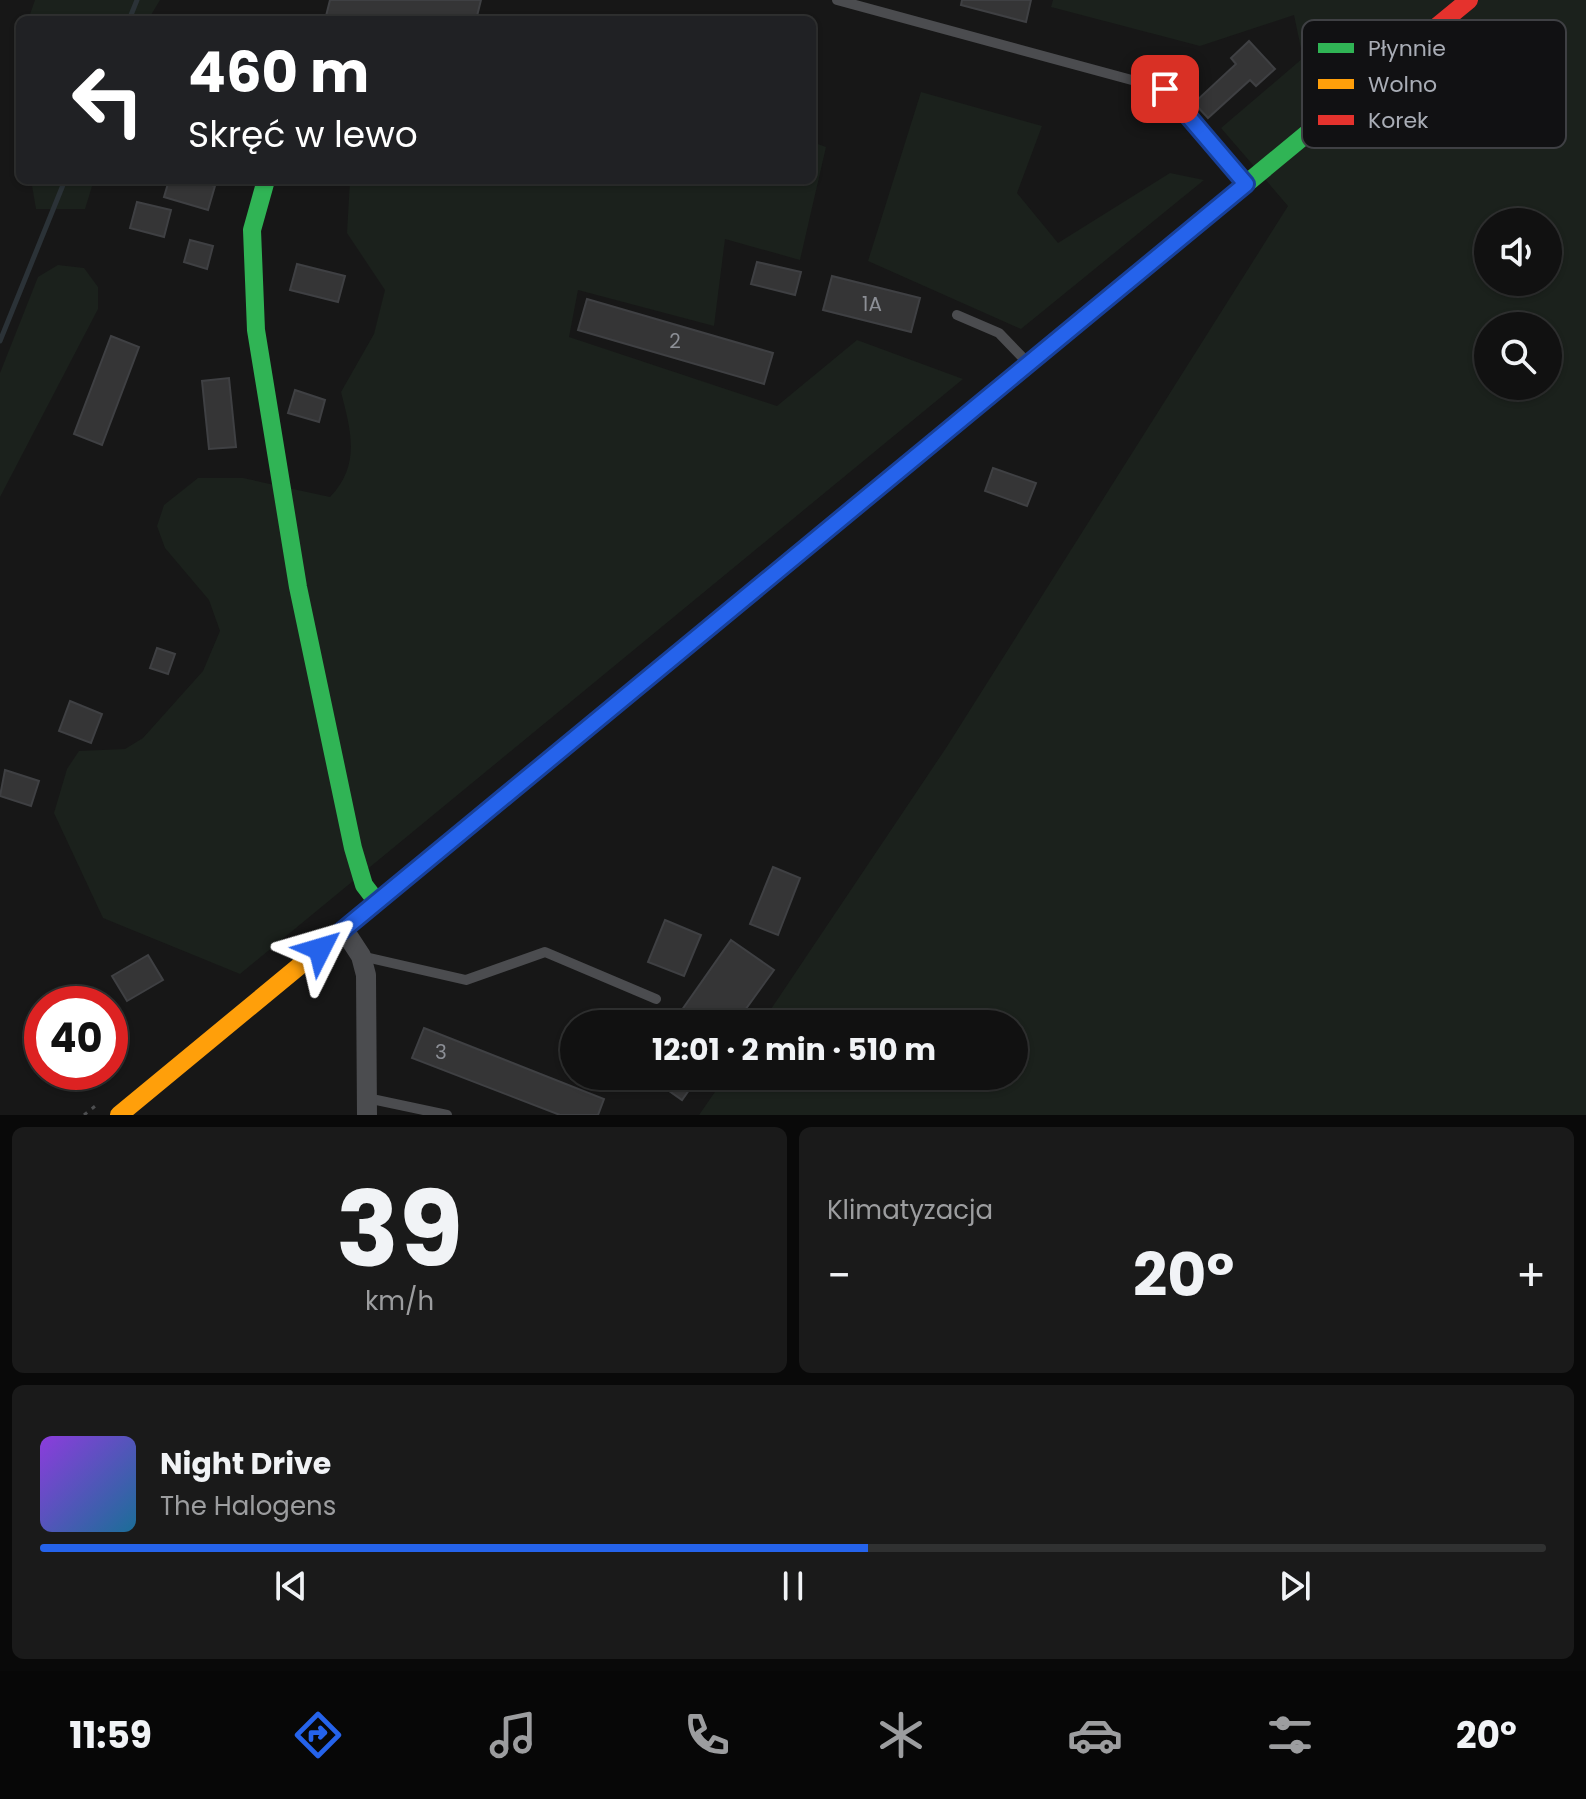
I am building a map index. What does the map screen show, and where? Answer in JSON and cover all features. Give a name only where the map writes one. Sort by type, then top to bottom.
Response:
[{"type":"street","points":[[1445,20],[1469,0]]},
{"type":"street","points":[[126,1113],[1302,138]]},
{"type":"street","points":[[265,184],[252,230],[256,330],[274,454],[353,848],[364,885],[377,902]]},
{"type":"street","points":[[344,930],[361,956],[366,975],[367,1106]]},
{"type":"lane","points":[[837,0],[1165,89],[1246,184]]},
{"type":"lane","points":[[957,315],[999,333],[1028,364]]},
{"type":"lane","points":[[361,956],[466,980],[545,952],[656,999]]},
{"type":"lane","points":[[367,1106],[447,1115]]},
{"type":"shaded area","points":[[35,0],[160,0],[150,16],[29,16]]},
{"type":"shaded area","points":[[1053,0],[1586,0],[1586,1115],[699,1115],[716,1090],[1028,1090],[1028,1010],[770,1010],[946,748],[1288,206],[1221,128],[1302,59],[1302,148],[1566,148],[1566,20],[1302,20],[1302,53],[1294,15],[1200,46],[1051,7]]},
{"type":"shaded area","points":[[921,92],[1042,126],[1017,193],[1058,243],[1170,173],[1204,180],[1021,329],[868,261]]},
{"type":"shaded area","points":[[816,143],[826,147],[800,260],[725,239],[714,326],[578,290],[569,337],[777,406],[857,340],[963,379],[240,974],[103,918],[54,813],[67,769],[79,751],[125,749],[143,738],[203,671],[220,631],[209,600],[165,548],[157,526],[164,505],[198,478],[243,478],[330,497],[340,485],[350,460],[351,447],[341,392],[374,334],[385,290],[347,233],[350,184],[816,184]]},
{"type":"shaded area","points":[[32,184],[93,184],[85,209],[36,209]]},
{"type":"shaded area","points":[[58,265],[84,268],[98,287],[98,309],[0,497],[0,373],[38,277]]},
{"type":"building","points":[[330,0],[481,0],[477,16],[326,16]]},
{"type":"building","points":[[962,0],[1031,0],[1026,22],[961,5]]},
{"type":"building","points":[[1249,41],[1275,69],[1256,86],[1250,80],[1208,118],[1194,103],[1236,64],[1231,58]]},
{"type":"building","points":[[168,184],[215,186],[208,210],[164,197]]},
{"type":"building","points":[[137,202],[171,210],[164,237],[130,228]]},
{"type":"building","points":[[190,240],[213,246],[207,269],[184,262]]},
{"type":"building","points":[[757,262],[801,272],[795,295],[751,284]]},
{"type":"building","points":[[297,264],[345,276],[338,302],[290,290]]},
{"type":"building","points":[[832,276],[920,298],[911,332],[823,310]]},
{"type":"building","points":[[587,299],[773,353],[764,384],[578,330]]},
{"type":"building","points":[[111,336],[139,347],[102,445],[74,434]]},
{"type":"building","points":[[229,378],[236,447],[209,449],[202,381]]},
{"type":"building","points":[[295,390],[325,400],[319,422],[288,413]]},
{"type":"building","points":[[993,468],[1036,483],[1027,506],[985,491]]},
{"type":"building","points":[[157,648],[175,654],[168,674],[150,668]]},
{"type":"building","points":[[70,701],[102,714],[91,743],[59,731]]},
{"type":"building","points":[[5,770],[39,781],[31,806],[0,796]]},
{"type":"building","points":[[773,867],[800,878],[778,935],[750,924]]},
{"type":"building","points":[[665,920],[701,935],[684,976],[648,962]]},
{"type":"building","points":[[731,940],[774,970],[745,1010],[682,1010]]},
{"type":"building","points":[[148,955],[163,980],[128,1000],[128,986],[118,986],[112,976]]},
{"type":"building","points":[[424,1028],[560,1082],[560,1090],[581,1090],[604,1099],[598,1115],[560,1115],[412,1058]]},
{"type":"building","points":[[668,1090],[689,1090],[682,1100]]},
{"type":"waterway","points":[[131,16],[137,0]]},
{"type":"waterway","points":[[0,341],[63,184]]},
{"type":"traffic: fast","points":[[988,397],[1302,138]]},
{"type":"traffic: fast","points":[[265,184],[252,230],[256,330],[298,587],[353,848],[364,885],[377,902]]},
{"type":"traffic: slow","points":[[119,1115],[481,816]]},
{"type":"traffic: jam","points":[[1445,20],[1469,0]]},
{"type":"traffic: jam","points":[[481,816],[988,397]]},
{"type":"route","points":[[320,949],[1246,184],[1165,89]]}]
